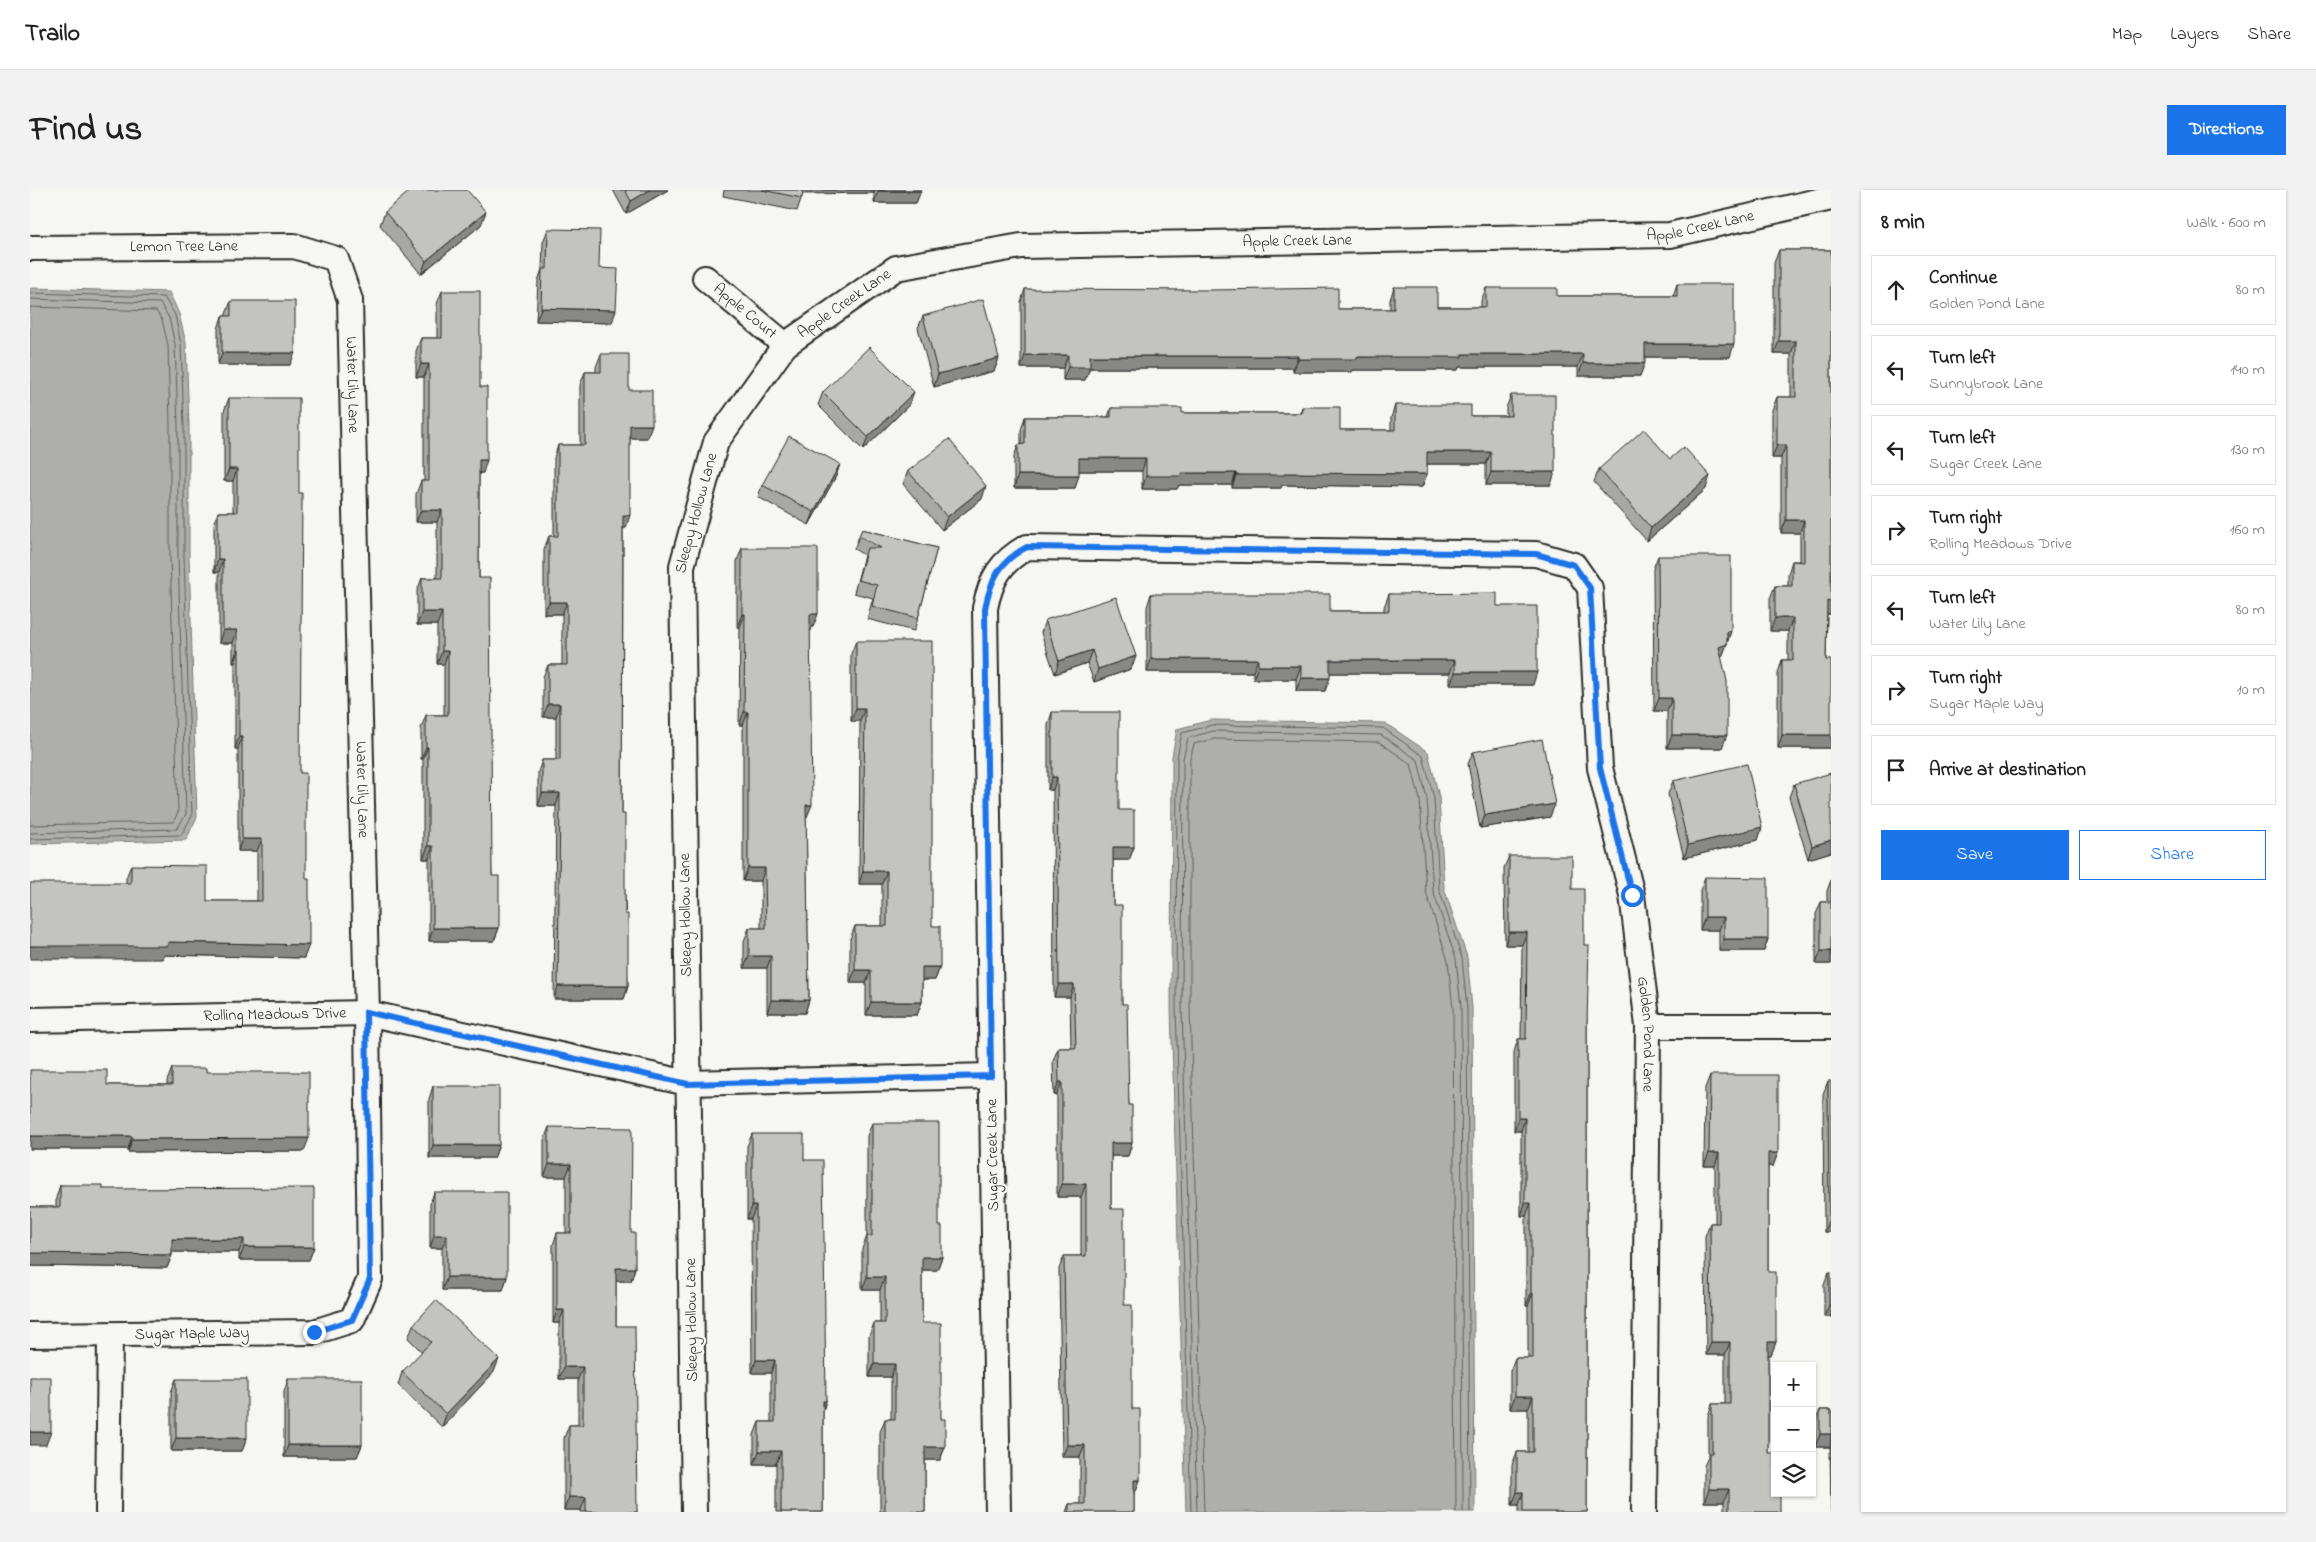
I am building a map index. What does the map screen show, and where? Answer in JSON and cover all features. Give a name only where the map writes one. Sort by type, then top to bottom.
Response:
[{"type":"street","name":"Apple Creek Lane","points":[[785,345],[896,268],[1021,246],[1670,236],[1831,198]]},
{"type":"street","name":"Lemon Tree Lane","points":[[30,248],[294,246],[336,259]]},
{"type":"street","name":"Water Lily Lane","points":[[336,259],[350,300],[366,1012],[370,1279],[352,1320]]},
{"type":"street","name":"Apple Court","points":[[705,278],[785,345]]},
{"type":"street","name":"Sleepy Hollow Lane","points":[[694,1512],[682,566],[716,442],[785,345]]},
{"type":"street","name":"Sugar Creek Lane","points":[[998,1512],[985,608],[990,585],[1004,564],[1014,554],[1027,547],[1536,554],[1574,565]]},
{"type":"street","name":"Golden Pond Lane","points":[[1574,565],[1590,588],[1600,768],[1632,895],[1648,1026],[1644,1512]]},
{"type":"street","name":"Rolling Meadows Drive","points":[[30,1020],[366,1012],[688,1084],[991,1076]]},
{"type":"street","points":[[1648,1026],[1831,1026]]},
{"type":"street","name":"Sugar Maple Way","points":[[30,1335],[314,1332],[352,1320]]},
{"type":"street","points":[[108,1512],[110,1335]]},
{"type":"water","points":[[30,289],[169,292],[179,314],[186,343],[189,425],[189,556],[197,817],[186,840],[30,844]]},
{"type":"water","points":[[1211,720],[1385,723],[1428,752],[1439,797],[1444,888],[1467,957],[1472,1008],[1475,1512],[1186,1512],[1171,1007],[1172,757],[1177,729]]},
{"type":"building","points":[[411,190],[467,190],[486,212],[426,261],[385,212]]},
{"type":"building","points":[[625,190],[650,190],[631,201]]},
{"type":"building","points":[[762,190],[803,190],[802,198]]},
{"type":"building","points":[[921,190],[921,191],[878,191]]},
{"type":"building","points":[[548,229],[600,230],[599,268],[618,269],[616,310],[541,308],[542,269],[547,269]]},
{"type":"building","points":[[1779,250],[1831,250],[1831,601],[1827,601],[1826,660],[1831,660],[1831,735],[1782,735],[1782,660],[1793,660],[1793,618],[1775,618],[1775,586],[1792,586],[1792,561],[1804,562],[1804,520],[1786,520],[1786,445],[1777,445],[1777,397],[1796,397],[1796,341],[1779,341]]},
{"type":"building","points":[[1677,284],[1734,284],[1734,344],[1645,344],[1645,363],[1583,363],[1583,354],[1462,354],[1462,357],[1357,357],[1357,359],[1298,359],[1298,356],[1090,356],[1090,367],[1068,367],[1068,355],[1025,355],[1025,289],[1210,290],[1338,288],[1338,309],[1394,309],[1394,287],[1437,287],[1437,307],[1486,307],[1486,288],[1557,288],[1557,296],[1677,296]]},
{"type":"building","points":[[442,291],[480,291],[480,387],[487,387],[487,460],[479,460],[479,578],[490,578],[492,876],[499,876],[499,928],[433,928],[433,846],[428,846],[428,747],[426,747],[426,715],[448,715],[448,651],[442,651],[442,612],[422,612],[422,578],[442,578],[442,510],[421,510],[421,481],[429,481],[429,364],[421,364],[421,338],[442,338]]},
{"type":"building","points":[[983,299],[999,358],[938,374],[923,316]]},
{"type":"building","points":[[231,301],[295,301],[295,353],[222,353],[222,316],[231,316]]},
{"type":"building","points":[[869,347],[914,392],[868,437],[823,392]]},
{"type":"building","points":[[601,354],[629,354],[629,390],[652,390],[652,425],[630,425],[630,515],[623,515],[622,814],[625,814],[625,914],[628,914],[628,986],[558,986],[560,793],[542,793],[542,760],[560,760],[560,704],[548,704],[548,665],[567,665],[567,602],[549,602],[549,536],[558,536],[558,445],[585,445],[585,372],[601,372]]},
{"type":"building","points":[[1511,395],[1555,395],[1555,472],[1491,472],[1491,452],[1427,452],[1427,474],[1285,473],[1285,475],[1236,475],[1236,473],[1182,473],[1182,476],[1146,476],[1146,458],[1079,458],[1079,475],[1018,475],[1018,445],[1025,444],[1025,417],[1111,417],[1111,408],[1182,408],[1182,413],[1302,413],[1302,407],[1340,407],[1340,430],[1395,430],[1395,405],[1471,405],[1471,416],[1511,416]]},
{"type":"building","points":[[229,398],[299,398],[299,493],[302,493],[300,773],[306,773],[306,879],[309,879],[309,945],[168,942],[168,946],[30,946],[30,883],[131,883],[131,865],[207,866],[207,901],[262,901],[262,839],[242,839],[242,736],[239,736],[239,650],[237,650],[237,630],[223,630],[223,559],[218,559],[218,512],[237,512],[237,469],[229,469]]},
{"type":"building","points":[[1644,429],[1670,459],[1684,447],[1710,476],[1651,528],[1599,469]]},
{"type":"building","points":[[789,436],[840,464],[814,512],[762,485]]},
{"type":"building","points":[[949,439],[986,486],[947,517],[908,471]]},
{"type":"building","points":[[862,529],[937,548],[918,618],[872,606],[877,585],[858,580],[867,548],[881,548],[859,536]]},
{"type":"building","points":[[742,548],[818,548],[818,614],[810,614],[812,805],[806,805],[809,1000],[771,1000],[771,956],[749,956],[749,928],[766,928],[765,868],[748,868],[748,712],[744,712],[745,614],[742,614]]},
{"type":"building","points":[[1658,556],[1731,556],[1731,631],[1727,631],[1727,644],[1719,647],[1727,681],[1727,735],[1672,735],[1672,698],[1659,698]]},
{"type":"building","points":[[1497,593],[1497,606],[1537,606],[1537,672],[1455,672],[1455,660],[1330,660],[1330,678],[1301,678],[1301,666],[1258,666],[1258,659],[1151,659],[1151,594],[1330,594],[1330,611],[1389,611],[1389,594]]},
{"type":"building","points":[[1116,597],[1136,656],[1098,669],[1092,650],[1059,661],[1045,620]]},
{"type":"building","points":[[856,641],[932,641],[932,926],[940,926],[940,967],[922,967],[922,1002],[871,1002],[871,970],[855,970],[855,926],[887,926],[887,871],[863,871],[865,708],[856,708]]},
{"type":"building","points":[[1052,712],[1119,712],[1119,810],[1134,810],[1134,847],[1113,847],[1113,905],[1122,905],[1122,1004],[1127,1004],[1129,1105],[1132,1105],[1132,1143],[1111,1143],[1111,1209],[1124,1209],[1124,1305],[1132,1305],[1132,1409],[1140,1409],[1140,1480],[1134,1480],[1134,1512],[1069,1512],[1069,1504],[1085,1504],[1085,1445],[1067,1445],[1064,1256],[1086,1256],[1086,1184],[1062,1184],[1062,1082],[1059,1082],[1058,1048],[1076,1048],[1074,984],[1059,984],[1057,777],[1052,777]]},
{"type":"building","points":[[1542,739],[1555,804],[1485,815],[1473,752]]},
{"type":"building","points":[[1747,764],[1762,827],[1688,845],[1673,781]]},
{"type":"building","points":[[1831,773],[1831,840],[1812,846],[1794,784]]},
{"type":"building","points":[[1509,856],[1572,856],[1572,889],[1584,889],[1584,945],[1589,945],[1587,1023],[1587,1512],[1523,1512],[1523,1492],[1517,1492],[1517,1452],[1533,1452],[1533,1396],[1515,1396],[1515,1358],[1533,1358],[1533,1293],[1531,1293],[1531,1203],[1525,1203],[1525,1118],[1518,1118],[1518,1039],[1526,1039],[1527,932],[1509,932]]},
{"type":"building","points":[[1705,877],[1768,878],[1768,939],[1724,939],[1724,917],[1705,917]]},
{"type":"building","points":[[1821,902],[1831,902],[1831,951],[1821,951]]},
{"type":"building","points":[[172,1068],[206,1068],[206,1072],[309,1072],[309,1138],[132,1139],[132,1136],[30,1136],[30,1070],[107,1070],[107,1085],[172,1085]]},
{"type":"building","points":[[1710,1075],[1778,1075],[1778,1153],[1768,1153],[1768,1272],[1776,1272],[1776,1342],[1768,1342],[1768,1453],[1771,1453],[1771,1497],[1780,1497],[1780,1512],[1729,1512],[1729,1489],[1709,1489],[1709,1453],[1712,1453],[1712,1404],[1730,1404],[1730,1342],[1711,1342],[1710,1223],[1719,1223],[1719,1153],[1709,1153]]},
{"type":"building","points":[[1828,1081],[1831,1081],[1831,1219],[1829,1219]]},
{"type":"building","points":[[433,1086],[499,1086],[499,1145],[433,1145]]},
{"type":"building","points":[[872,1123],[939,1123],[939,1226],[942,1226],[942,1257],[922,1257],[922,1323],[941,1323],[941,1419],[945,1419],[945,1447],[925,1447],[925,1512],[885,1512],[885,1419],[895,1419],[895,1364],[874,1364],[874,1323],[885,1323],[885,1277],[867,1277],[867,1236],[872,1236]]},
{"type":"building","points":[[549,1127],[632,1128],[631,1233],[635,1233],[635,1268],[616,1268],[616,1326],[635,1326],[637,1512],[586,1512],[586,1497],[569,1497],[569,1425],[583,1425],[583,1367],[564,1367],[564,1310],[557,1310],[557,1233],[571,1233],[571,1164],[549,1164]]},
{"type":"building","points":[[752,1134],[804,1134],[804,1160],[823,1160],[826,1401],[823,1401],[823,1512],[781,1512],[781,1451],[759,1451],[759,1422],[775,1422],[775,1360],[756,1360],[756,1206],[752,1206]]},
{"type":"building","points":[[60,1185],[103,1185],[103,1189],[314,1188],[314,1247],[244,1247],[244,1239],[172,1239],[172,1255],[30,1253],[30,1207],[60,1207]]},
{"type":"building","points":[[434,1192],[507,1192],[507,1277],[447,1277],[447,1235],[434,1235]]},
{"type":"building","points":[[1829,1272],[1831,1272],[1831,1305],[1829,1305]]},
{"type":"building","points":[[436,1300],[499,1359],[446,1414],[402,1372],[431,1342],[413,1325]]},
{"type":"building","points":[[30,1377],[51,1377],[51,1432],[30,1432]]},
{"type":"building","points":[[176,1379],[247,1379],[247,1438],[176,1438]]},
{"type":"building","points":[[288,1379],[362,1379],[362,1445],[288,1445]]},
{"type":"building","points":[[1820,1410],[1831,1410],[1831,1434],[1820,1434]]},
{"type":"route","points":[[314,1332],[352,1320],[370,1279],[366,1012],[688,1084],[991,1076],[985,608],[990,585],[996,574],[1014,554],[1027,547],[1536,554],[1574,565],[1590,588],[1600,768],[1632,895]]}]
